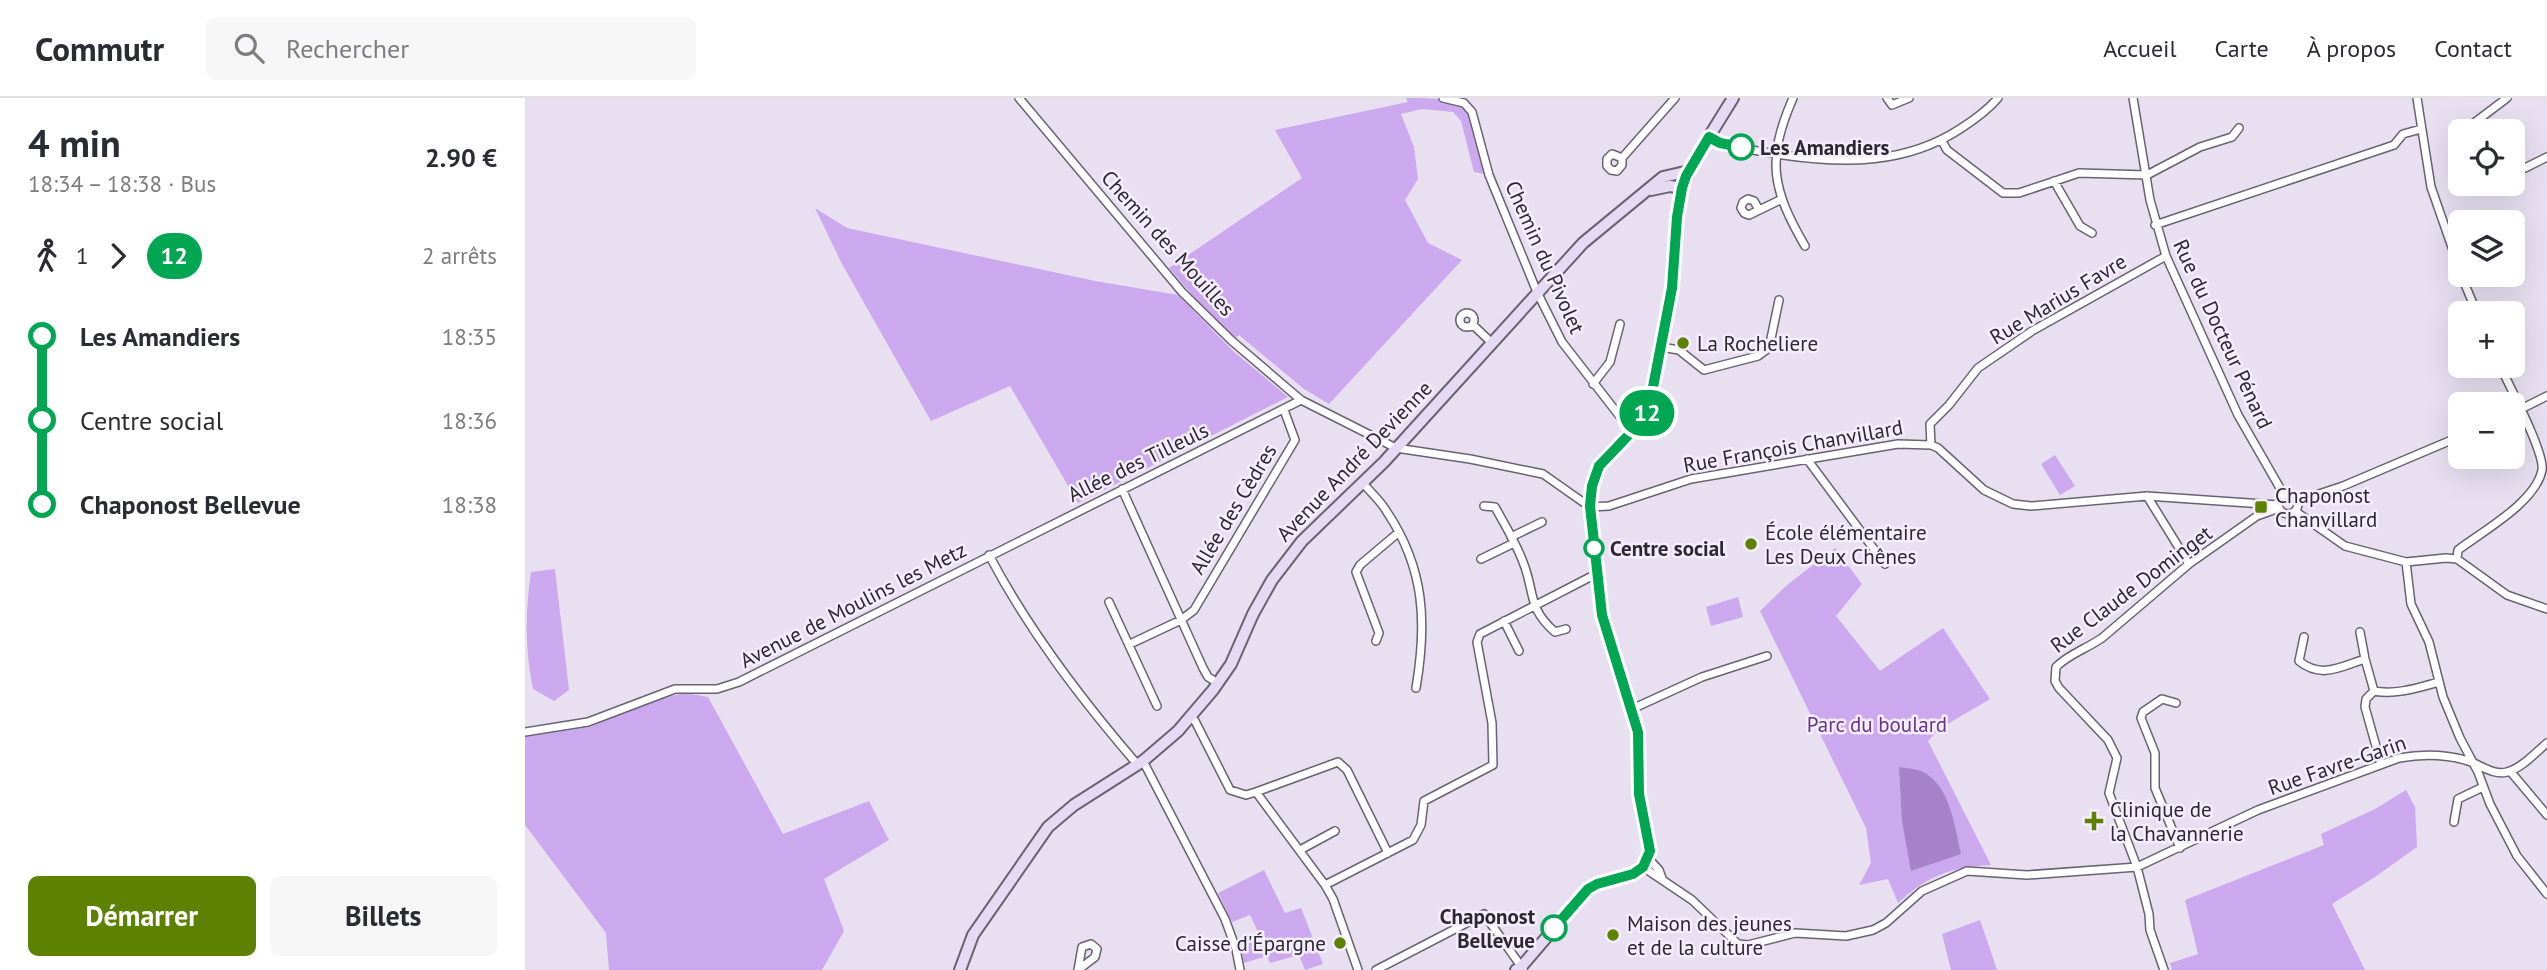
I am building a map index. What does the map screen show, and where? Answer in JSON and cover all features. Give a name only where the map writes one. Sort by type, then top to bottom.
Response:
[{"type":"street","name":"Chemin des Mouilles","points":[[1019,98],[1182,292],[1301,400],[1396,448],[1543,474],[1590,506]]},
{"type":"street","name":"Chemin du Pivolet","points":[[1443,98],[1464,103],[1472,112],[1489,175],[1537,292],[1562,342],[1632,432]]},
{"type":"street","points":[[1622,158],[1675,98]]},
{"type":"street","points":[[1376,970],[1484,914],[1520,969],[1588,889],[1633,874],[1645,863],[1648,837],[1639,794],[1638,732],[1602,615],[1590,506],[1592,486],[1599,466],[1643,420],[1649,408],[1672,288],[1682,188],[1689,171],[1733,98]]},
{"type":"street","points":[[1793,98],[1780,126],[1775,169],[1780,200],[1805,246]]},
{"type":"street","points":[[1887,98],[1892,105],[1908,98]]},
{"type":"street","points":[[1709,137],[1720,143],[1775,154],[1812,159],[1874,160],[1894,157],[1941,141],[1976,119],[1998,98]]},
{"type":"street","name":"Rue du Docteur Pénard","points":[[2133,98],[2155,225],[2166,256],[2238,415],[2284,495]]},
{"type":"street","points":[[2417,98],[2431,187],[2448,236]]},
{"type":"street","points":[[2478,119],[2507,98]]},
{"type":"street","points":[[1941,141],[1947,150],[2003,193],[2019,193],[2079,173],[2147,176],[2200,147],[2232,137],[2239,128]]},
{"type":"street","points":[[2155,225],[2349,162],[2394,145],[2403,134],[2421,129]]},
{"type":"street","points":[[2525,167],[2547,157]]},
{"type":"street","name":"Avenue André Devienne","points":[[960,970],[973,935],[1048,827],[1074,805],[1140,763],[1190,717],[1218,683],[1231,664],[1254,614],[1290,553],[1363,483],[1583,243],[1663,177],[1689,171]]},
{"type":"street","points":[[2054,181],[2080,226],[2092,233]]},
{"type":"street","points":[[1649,191],[1670,186],[1682,188]]},
{"type":"street","points":[[1759,209],[1780,200]]},
{"type":"street","name":"Rue Marius Favre","points":[[1931,445],[1930,424],[1978,368],[2032,331],[2166,256]]},
{"type":"street","points":[[1661,347],[1679,350],[1705,370],[1758,356],[1769,348],[1779,300]]},
{"type":"street","points":[[1593,384],[1610,362],[1620,324]]},
{"type":"street","points":[[1473,325],[1492,343]]},
{"type":"street","points":[[2525,407],[2547,396]]},
{"type":"street","name":"Allée des Tilleuls","points":[[989,555],[1301,400]]},
{"type":"street","name":"Allée des Cèdres","points":[[1181,620],[1194,610],[1295,440],[1284,410]]},
{"type":"street","points":[[2457,559],[2458,550],[2528,496],[2539,477],[2542,458],[2525,420]]},
{"type":"street","points":[[2298,501],[2343,486],[2448,442]]},
{"type":"street","name":"Rue François Chanvillard","points":[[1590,506],[1609,506],[1691,479],[1898,444],[1931,445],[1954,461],[1983,491],[2013,504],[2031,506],[2147,496],[2279,507]]},
{"type":"street","points":[[1808,459],[1885,564]]},
{"type":"street","points":[[1363,483],[1386,510],[1415,568],[1422,599],[1423,630],[1416,688]]},
{"type":"street","points":[[1122,489],[1205,672],[1218,683]]},
{"type":"street","points":[[2295,511],[2287,514],[2279,507],[2278,501],[2284,495],[2292,495],[2298,501]]},
{"type":"street","points":[[2147,496],[2189,564]]},
{"type":"street","points":[[2295,511],[2298,501]]},
{"type":"street","points":[[1484,506],[1495,507],[1525,565],[1531,597],[1545,623],[1555,632],[1566,629]]},
{"type":"street","name":"Rue Claude Dominget","points":[[2137,867],[2109,793],[2117,758],[2108,740],[2059,688],[2055,681],[2056,667],[2067,656],[2102,638],[2189,564],[2257,516],[2279,507]]},
{"type":"street","points":[[2295,511],[2345,546],[2406,562],[2457,559],[2507,595],[2547,609]]},
{"type":"street","points":[[1481,559],[1542,522]]},
{"type":"street","points":[[1376,641],[1379,633],[1356,572],[1360,565],[1399,532]]},
{"type":"street","name":"Avenue de Moulins les Metz","points":[[525,732],[589,722],[675,689],[728,687],[989,555],[1041,643],[1140,763],[1225,919],[1240,970]]},
{"type":"street","points":[[2406,562],[2411,604],[2429,642],[2439,682],[2471,762],[2522,864],[2547,894]]},
{"type":"street","points":[[1325,886],[1417,835],[1421,825],[1422,807],[1428,798],[1493,765],[1492,723],[1477,642],[1480,634],[1596,574]]},
{"type":"street","points":[[1109,602],[1157,706]]},
{"type":"street","points":[[1130,644],[1181,620]]},
{"type":"street","points":[[1504,621],[1519,651]]},
{"type":"street","points":[[2360,632],[2374,691]]},
{"type":"street","points":[[2304,637],[2299,661],[2317,672],[2365,659]]},
{"type":"street","points":[[1632,709],[1702,677],[1767,656]]},
{"type":"street","points":[[2374,691],[2387,694],[2439,682]]},
{"type":"street","points":[[2374,691],[2366,699],[2365,708],[2381,764]]},
{"type":"street","points":[[2176,703],[2162,699],[2143,712],[2141,718],[2155,753],[2155,788],[2180,848]]},
{"type":"street","points":[[1190,717],[1195,721],[1230,790],[1246,795],[1338,762],[1347,770],[1388,853]]},
{"type":"street","points":[[2547,743],[2510,771],[2547,816]]},
{"type":"street","name":"Rue Favre-Garin","points":[[1645,863],[1692,900],[1734,942],[1743,946],[1782,935],[1807,932],[1846,936],[1873,930],[1886,923],[1922,891],[1967,871],[2027,875],[2137,867],[2258,810],[2381,764],[2418,754],[2471,762],[2502,773],[2510,771]]},
{"type":"street","points":[[2454,822],[2458,812],[2458,799],[2483,787]]},
{"type":"street","points":[[1256,792],[1333,899],[1359,970]]},
{"type":"street","points":[[1300,850],[1335,831]]},
{"type":"street","points":[[2137,867],[2150,930],[2164,970]]},
{"type":"green space","points":[[1406,98],[1449,100],[1467,107],[1480,136],[1489,175],[1474,172],[1461,121],[1453,112],[1422,109],[1401,114],[1414,147],[1418,179],[1405,200],[1428,243],[1462,260],[1329,404],[1304,389],[1239,335],[1232,341],[1169,268],[1302,178],[1275,130],[1408,102]]},
{"type":"green space","points":[[815,208],[847,228],[1095,281],[1178,295],[1233,351],[1288,397],[1078,503],[1010,386],[931,421],[842,264]]},
{"type":"green space","points":[[2055,455],[2075,486],[2060,495],[2041,464]]},
{"type":"green space","name":"Parc du boulard","points":[[1835,548],[1862,584],[1836,616],[1880,671],[1943,628],[1990,699],[1939,729],[1928,741],[1991,865],[1964,868],[1940,875],[1919,886],[1898,903],[1888,879],[1859,885],[1871,863],[1866,828],[1760,611],[1787,585]]},
{"type":"green space","points":[[555,569],[569,690],[554,701],[533,689],[527,630],[531,572]]},
{"type":"green space","points":[[1738,597],[1743,617],[1711,626],[1706,607]]},
{"type":"green space","points":[[685,693],[708,697],[783,834],[869,801],[889,840],[824,879],[844,931],[822,970],[609,970],[606,933],[525,825],[525,737],[590,727],[657,699]]},
{"type":"green space","points":[[2406,790],[2415,807],[2417,847],[2332,904],[2365,970],[2172,970],[2170,963],[2198,954],[2185,900],[2324,845],[2321,834],[2375,809]]},
{"type":"green space","points":[[1264,870],[1285,913],[1301,908],[1323,964],[1305,970],[1299,955],[1270,963],[1267,956],[1244,963],[1240,941],[1258,932],[1250,915],[1232,922],[1218,893]]},
{"type":"green space","points":[[1980,920],[1997,970],[1951,970],[1942,934]]},
{"type":"shaded area","points":[[1899,767],[1921,771],[1939,785],[1950,807],[1961,854],[1911,871],[1902,821]]},
{"type":"bus line","name":"12","points":[[1554,928],[1588,889],[1633,874],[1643,867],[1650,851],[1639,794],[1638,732],[1602,615],[1591,525],[1592,486],[1599,466],[1643,420],[1649,408],[1672,288],[1677,217],[1686,176],[1709,137],[1720,143],[1741,147]]},
{"type":"place","name":"Les Amandiers","points":[[1741,147]]},
{"type":"place","name":"La Rocheliere","points":[[1683,343]]},
{"type":"place","name":"Chaponost Chanvillard","points":[[2261,507]]},
{"type":"place","name":"École élémentaire Les Deux Chênes","points":[[1751,544]]},
{"type":"place","name":"Centre social","points":[[1594,548]]},
{"type":"place","name":"Clinique de la Chavannerie","points":[[2094,821]]},
{"type":"place","name":"Chaponost Bellevue","points":[[1554,928]]},
{"type":"place","name":"Maison des jeunes et de la culture","points":[[1613,935]]},
{"type":"place","name":"Caisse d'Épargne","points":[[1340,943]]}]
